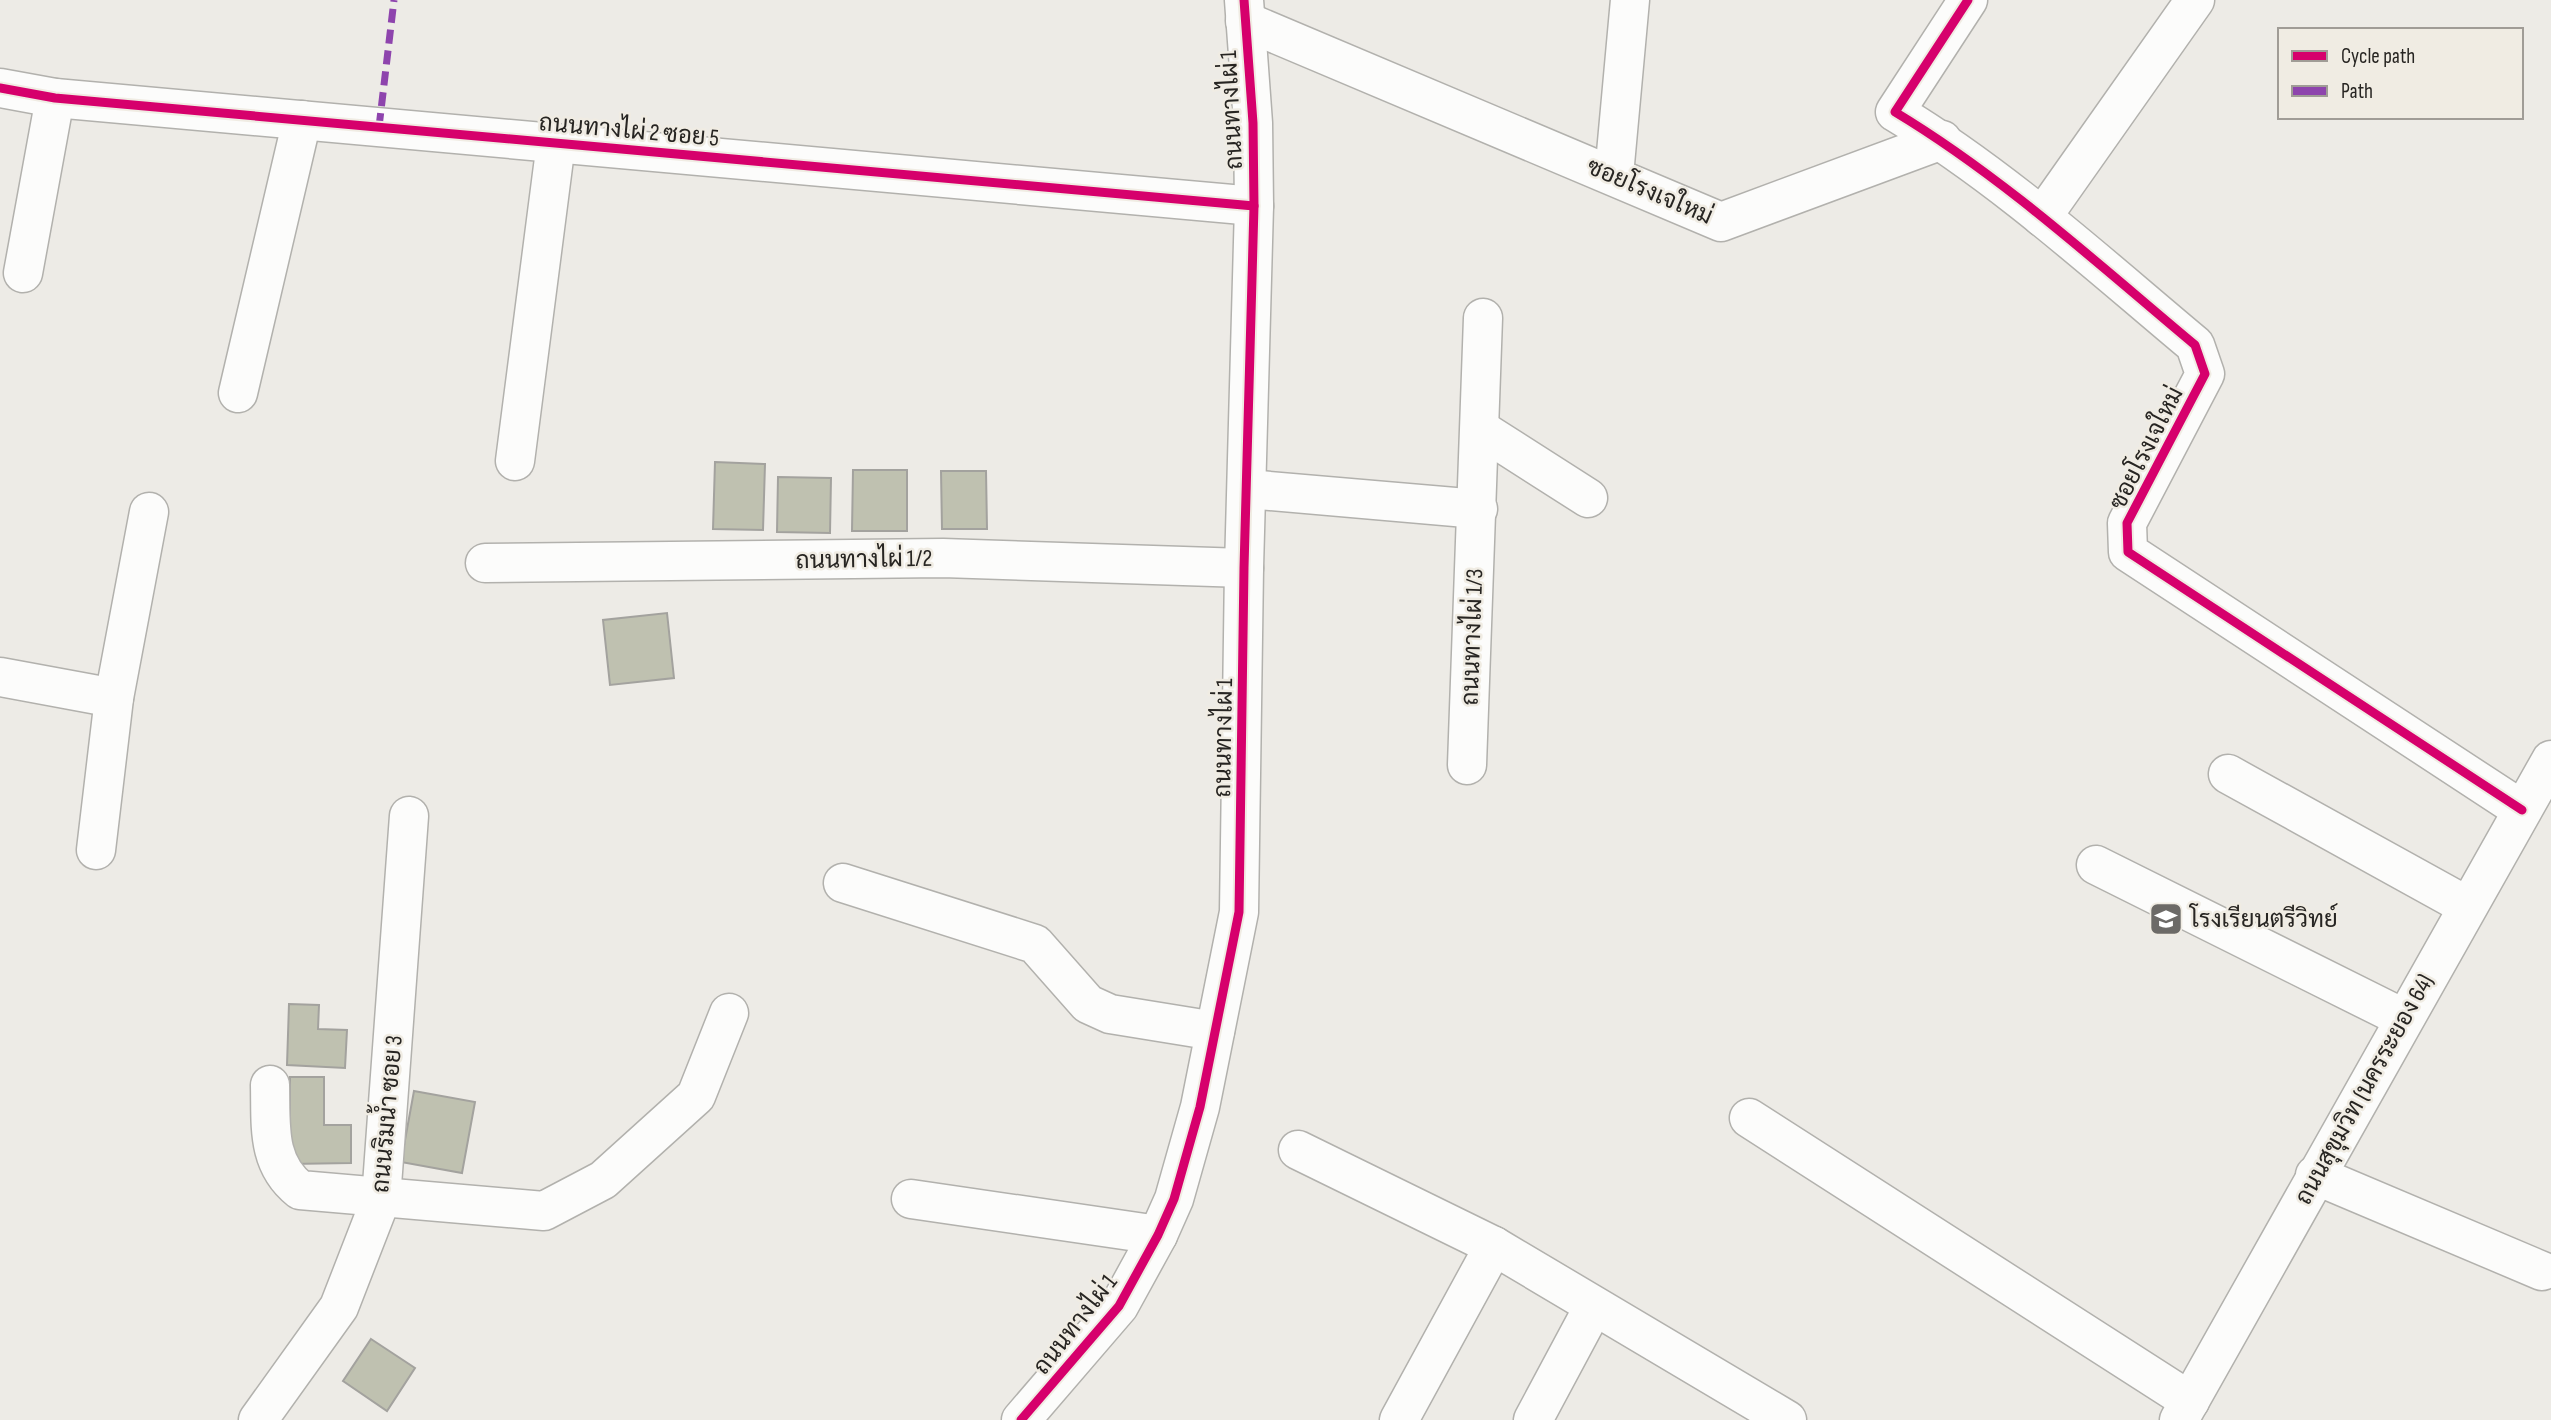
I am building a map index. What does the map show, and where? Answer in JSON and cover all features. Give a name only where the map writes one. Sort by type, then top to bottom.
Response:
[{"type":"street","points":[[1614,175],[1630,0]]},
{"type":"street","points":[[1942,140],[1895,112],[1968,0]]},
{"type":"street","points":[[2042,217],[2195,0]]},
{"type":"street","name":"ซอยโรงเจใหม่","points":[[1245,10],[1721,222],[1942,140],[2042,217],[2195,345],[2205,374],[2127,523],[2128,552],[2522,810]]},
{"type":"street","name":"ถนนทางไผ่ 1","points":[[1021,1420],[1119,1306],[1158,1235],[1174,1199],[1200,1107],[1239,912],[1244,568],[1254,206],[1254,123],[1245,10]]},
{"type":"street","name":"ถนนทางไผ่ 2 ซอย 5","points":[[0,88],[55,98],[1254,206]]},
{"type":"street","points":[[23,273],[55,98]]},
{"type":"street","points":[[238,393],[302,120]]},
{"type":"street","points":[[515,461],[556,143]]},
{"type":"street","name":"ถนนทางไผ่ 1/3","points":[[1467,765],[1483,318]]},
{"type":"street","points":[[1480,429],[1588,498]]},
{"type":"street","points":[[1247,489],[1478,509]]},
{"type":"street","points":[[96,850],[114,698],[149,512]]},
{"type":"street","name":"ถนนทางไผ่ 1/2","points":[[485,563],[943,558],[1244,568]]},
{"type":"street","points":[[0,677],[114,698]]},
{"type":"street","name":"ถนนสุขุมวิท (นครระยอง 64)","points":[[2185,1410],[2403,1018],[2551,760]]},
{"type":"street","points":[[2228,774],[2467,906]]},
{"type":"street","name":"ถนนริมน้ำ ซอย 3","points":[[258,1420],[339,1307],[381,1199],[409,816]]},
{"type":"street","points":[[2096,865],[2403,1018]]},
{"type":"street","points":[[843,883],[1035,944],[1088,1004],[1110,1014],[1215,1031]]},
{"type":"street","points":[[270,1085],[275,1162],[285,1179],[300,1190],[544,1211],[603,1180],[696,1096],[729,1013]]},
{"type":"street","points":[[1749,1118],[2185,1410]]},
{"type":"street","points":[[1298,1150],[1494,1246],[1787,1420]]},
{"type":"street","points":[[2315,1175],[2542,1271]]},
{"type":"street","points":[[911,1199],[1158,1235]]},
{"type":"street","points":[[1399,1420],[1494,1246]]},
{"type":"street","points":[[1533,1420],[1594,1306]]},
{"type":"building","points":[[715,462],[765,464],[763,530],[713,529]]},
{"type":"building","points":[[853,470],[907,470],[907,531],[852,531]]},
{"type":"building","points":[[941,471],[986,471],[987,529],[942,529]]},
{"type":"building","points":[[778,477],[831,478],[830,533],[777,532]]},
{"type":"building","points":[[667,613],[674,678],[610,685],[603,620]]},
{"type":"building","points":[[289,1004],[319,1005],[318,1029],[347,1030],[345,1068],[287,1065]]},
{"type":"building","points":[[290,1077],[324,1077],[324,1125],[351,1125],[351,1163],[290,1164]]},
{"type":"building","points":[[414,1091],[475,1102],[462,1173],[401,1162]]},
{"type":"building","points":[[371,1339],[415,1368],[387,1411],[343,1381]]},
{"type":"marked path","points":[[379,127],[394,0]]},
{"type":"cycle path","points":[[1021,1420],[1119,1306],[1158,1235],[1174,1199],[1200,1107],[1239,912],[1244,568],[1254,206],[1253,123],[1244,0]]},
{"type":"cycle path","points":[[1968,0],[1895,112],[1935,137],[2012,193],[2195,345],[2205,374],[2127,523],[2128,552],[2522,810]]},
{"type":"cycle path","points":[[0,88],[55,98],[1254,206]]},
{"type":"place","name":"โรงเรียนตรีวิทย์","points":[[2166,919]]}]
